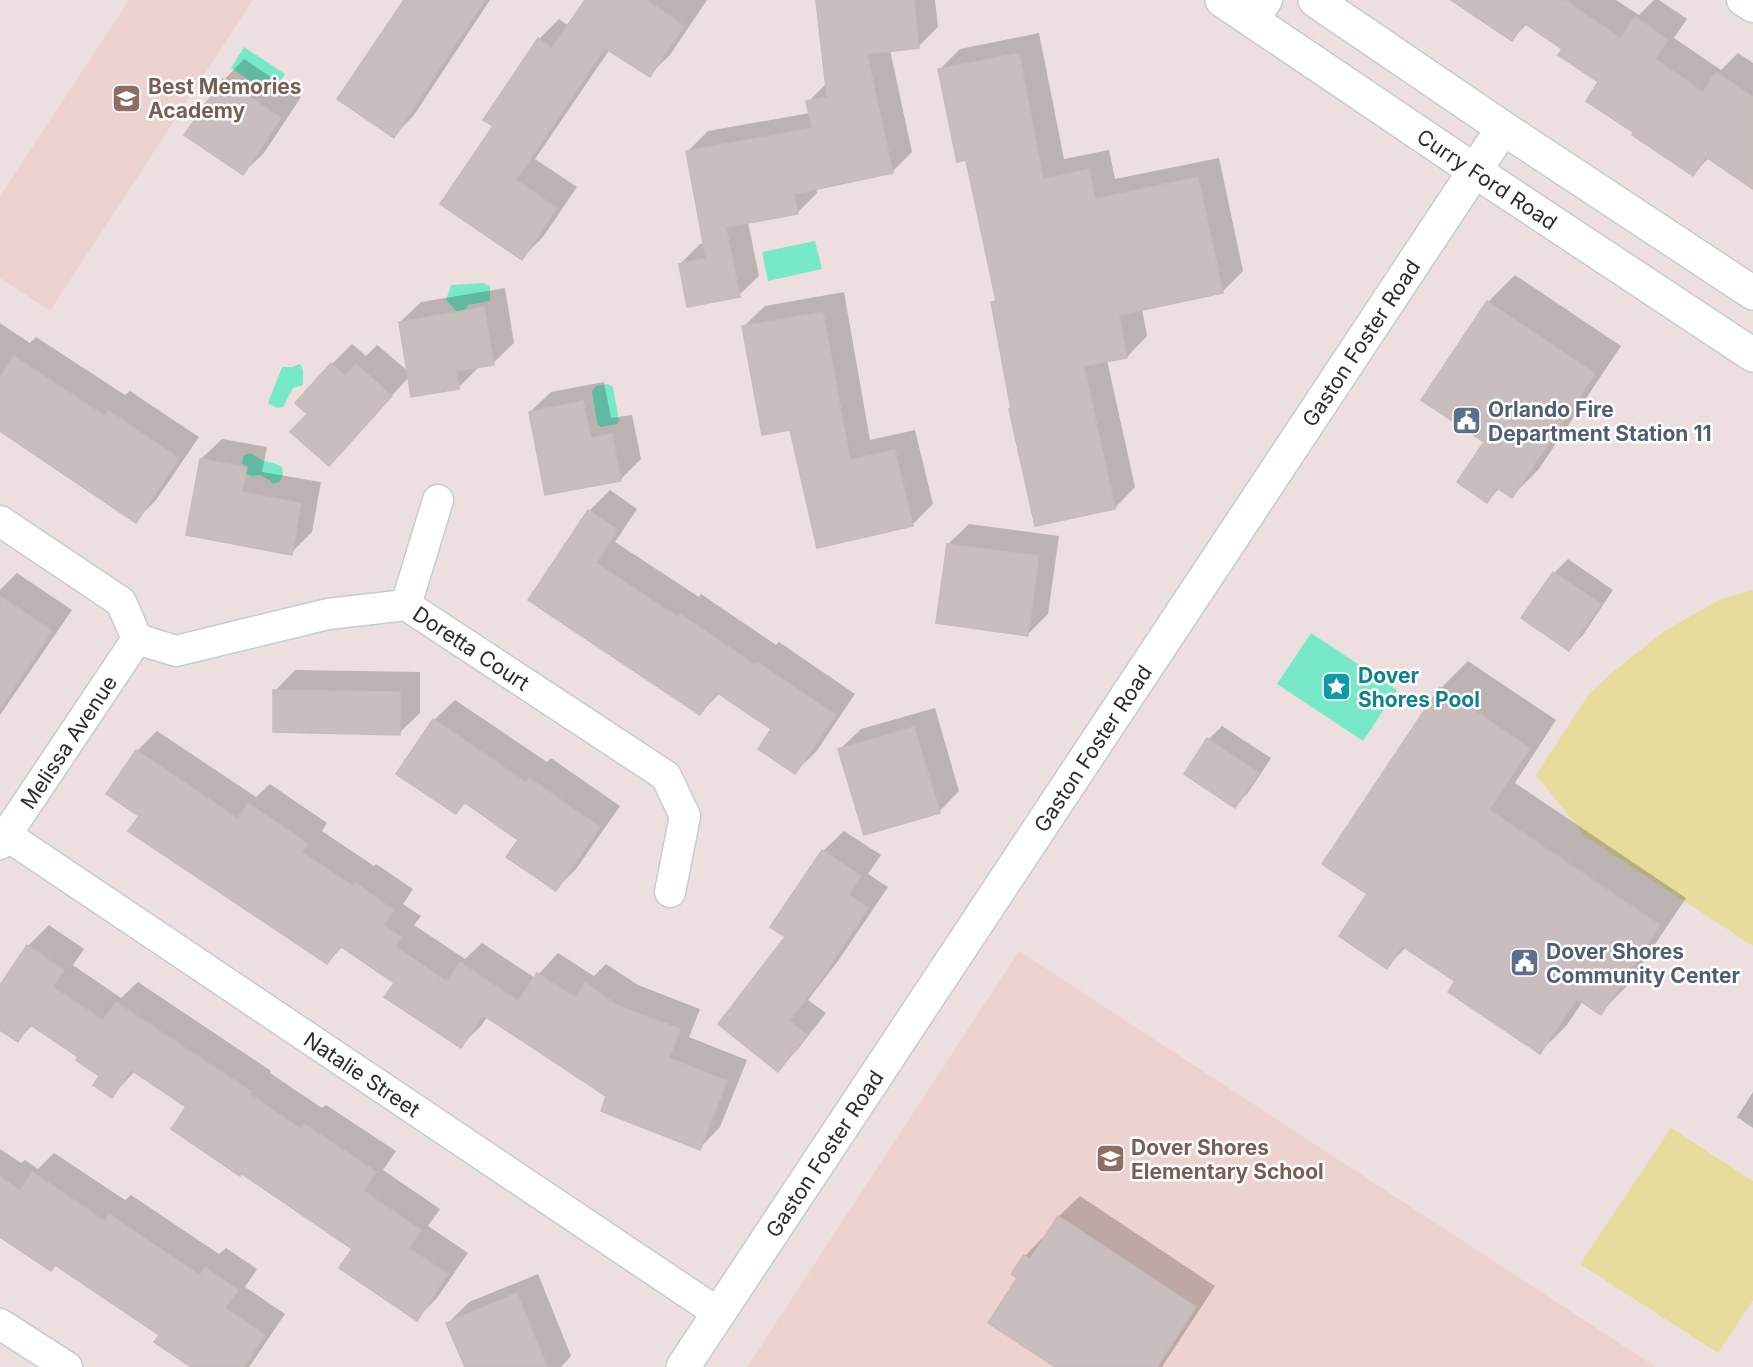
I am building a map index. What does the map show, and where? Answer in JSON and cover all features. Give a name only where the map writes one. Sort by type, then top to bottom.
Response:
[{"type":"street","name":"Curry Ford Road","points":[[1222,0],[1260,10],[1475,171],[1753,355]]},
{"type":"street","points":[[1315,0],[1503,128],[1753,293]]},
{"type":"street","points":[[1742,0],[1753,7]]},
{"type":"street","name":"Gaston Foster Road","points":[[683,1367],[1503,128]]},
{"type":"street","points":[[406,604],[438,500]]},
{"type":"street","points":[[0,521],[121,602],[137,639]]},
{"type":"street","name":"Doretta Court","points":[[137,639],[176,651],[328,614],[406,604],[666,776],[685,816],[670,892]]},
{"type":"street","name":"Melissa Avenue","points":[[3,840],[137,639]]},
{"type":"street","name":"Natalie Street","points":[[3,840],[718,1313]]},
{"type":"street","points":[[0,1324],[68,1367]]},
{"type":"shaded area","name":"Best Memories Academy","points":[[129,0],[253,0],[50,311],[0,278],[0,196]]},
{"type":"shaded area","points":[[244,47],[285,74],[272,95],[231,68]]},
{"type":"shaded area","points":[[815,241],[822,269],[768,281],[762,252]]},
{"type":"shaded area","points":[[483,283],[490,286],[490,301],[468,305],[465,311],[456,311],[446,300],[451,285]]},
{"type":"shaded area","points":[[299,364],[303,371],[303,385],[293,388],[283,407],[277,408],[268,403],[282,367],[293,367]]},
{"type":"shaded area","points":[[608,384],[613,387],[619,421],[617,424],[601,427],[597,423],[592,391],[596,386]]},
{"type":"shaded area","points":[[250,453],[282,467],[283,476],[279,482],[272,484],[260,475],[246,474],[246,468],[242,463],[243,456]]},
{"type":"shaded area","points":[[1753,590],[1753,946],[1585,836],[1536,775],[1589,694],[1608,676],[1663,632],[1719,600]]},
{"type":"shaded area","name":"Dover Shores Pool","points":[[1311,633],[1397,690],[1363,741],[1277,684]]},
{"type":"shaded area","name":"Dover Shores Elementary School","points":[[1019,951],[1656,1367],[747,1367]]},
{"type":"shaded area","points":[[1671,1128],[1753,1181],[1753,1300],[1718,1353],[1580,1264]]},
{"type":"building","points":[[404,0],[485,0],[394,138],[337,99]]},
{"type":"building","points":[[585,0],[646,0],[684,26],[650,77],[605,48],[516,180],[557,208],[522,260],[440,204],[493,126],[483,120],[538,38],[552,48]]},
{"type":"building","points":[[914,0],[919,48],[867,54],[893,173],[794,194],[798,214],[726,227],[740,297],[687,307],[679,264],[706,258],[686,151],[812,128],[806,101],[827,97],[816,1]]},
{"type":"building","points":[[1451,0],[1565,0],[1621,38],[1635,17],[1668,40],[1655,59],[1703,92],[1716,72],[1753,97],[1753,189],[1706,157],[1693,176],[1586,101],[1598,82],[1558,55],[1562,49],[1524,23],[1512,41]]},
{"type":"building","points":[[1019,53],[1043,179],[1089,169],[1095,199],[1198,177],[1223,293],[1119,315],[1127,358],[1084,366],[1115,509],[1035,526],[1009,409],[1011,409],[991,302],[996,301],[966,160],[957,162],[938,69]]},
{"type":"building","points":[[223,79],[281,118],[243,175],[184,135]]},
{"type":"building","points":[[1487,301],[1595,374],[1512,498],[1497,488],[1487,503],[1457,482],[1484,442],[1421,400]]},
{"type":"building","points":[[484,307],[494,365],[456,371],[459,389],[411,397],[399,322]]},
{"type":"building","points":[[823,312],[850,460],[895,450],[913,526],[817,548],[790,430],[762,435],[742,326]]},
{"type":"building","points":[[14,356],[105,416],[108,410],[179,458],[136,523],[0,431],[0,378]]},
{"type":"building","points":[[331,363],[345,376],[356,364],[392,396],[329,466],[290,432],[307,414],[295,403]]},
{"type":"building","points":[[583,401],[591,438],[612,434],[621,481],[545,495],[529,412]]},
{"type":"building","points":[[200,459],[247,467],[242,492],[301,503],[292,555],[186,535]]},
{"type":"building","points":[[588,510],[618,530],[596,563],[678,617],[680,614],[755,665],[757,662],[836,715],[795,774],[758,749],[771,729],[716,692],[700,715],[528,600]]},
{"type":"building","points":[[947,544],[1039,556],[1028,636],[936,623]]},
{"type":"building","points":[[1553,572],[1601,604],[1569,651],[1521,618]]},
{"type":"building","points":[[0,596],[52,631],[0,709]]},
{"type":"building","points":[[1440,687],[1530,748],[1489,810],[1660,925],[1601,1015],[1577,999],[1540,1054],[1448,992],[1455,981],[1402,946],[1387,969],[1339,936],[1367,894],[1322,864]]},
{"type":"building","points":[[273,690],[400,692],[400,735],[273,732]]},
{"type":"building","points":[[433,719],[526,782],[529,778],[600,827],[556,891],[506,857],[518,840],[464,802],[456,814],[396,774]]},
{"type":"building","points":[[914,727],[940,813],[864,835],[838,749]]},
{"type":"building","points":[[1207,738],[1259,773],[1235,808],[1184,774]]},
{"type":"building","points":[[136,750],[238,819],[248,803],[308,844],[302,852],[353,886],[355,883],[394,910],[384,925],[401,937],[395,946],[447,982],[460,962],[518,1001],[537,973],[575,998],[585,983],[617,1005],[680,1029],[669,1058],[727,1081],[700,1150],[601,1111],[606,1096],[483,1015],[461,1048],[384,997],[394,983],[340,946],[327,964],[128,831],[139,816],[106,794]]},
{"type":"building","points":[[822,850],[861,876],[849,895],[868,908],[818,984],[789,1021],[807,1035],[778,1072],[718,1024],[785,937],[770,927]]},
{"type":"building","points":[[27,945],[64,970],[53,987],[103,1020],[116,1002],[252,1092],[250,1094],[301,1129],[304,1124],[376,1172],[364,1191],[421,1230],[409,1248],[448,1274],[417,1321],[339,1268],[352,1249],[171,1129],[186,1107],[131,1070],[112,1098],[93,1085],[99,1076],[76,1060],[78,1057],[29,1024],[18,1042],[0,1030],[0,985]]},
{"type":"building","points":[[32,1172],[105,1221],[109,1214],[199,1275],[205,1267],[238,1290],[225,1308],[265,1335],[244,1367],[191,1367],[154,1342],[159,1335],[55,1265],[51,1271],[0,1237],[0,1177],[20,1191]]},
{"type":"building","points":[[1058,1216],[1196,1307],[1157,1367],[1055,1367],[988,1323],[1017,1278],[1011,1274],[1024,1255],[1030,1259]]},
{"type":"building","points":[[517,1293],[547,1367],[465,1367],[446,1323]]},
{"type":"place","name":"Best Memories Academy","points":[[127,98]]},
{"type":"place","name":"Orlando Fire Department Station 11","points":[[1467,421]]},
{"type":"place","name":"Dover Shores Pool","points":[[1337,687]]},
{"type":"place","name":"Dover Shores Community Center","points":[[1525,963]]},
{"type":"place","name":"Dover Shores Elementary School","points":[[1110,1159]]}]
